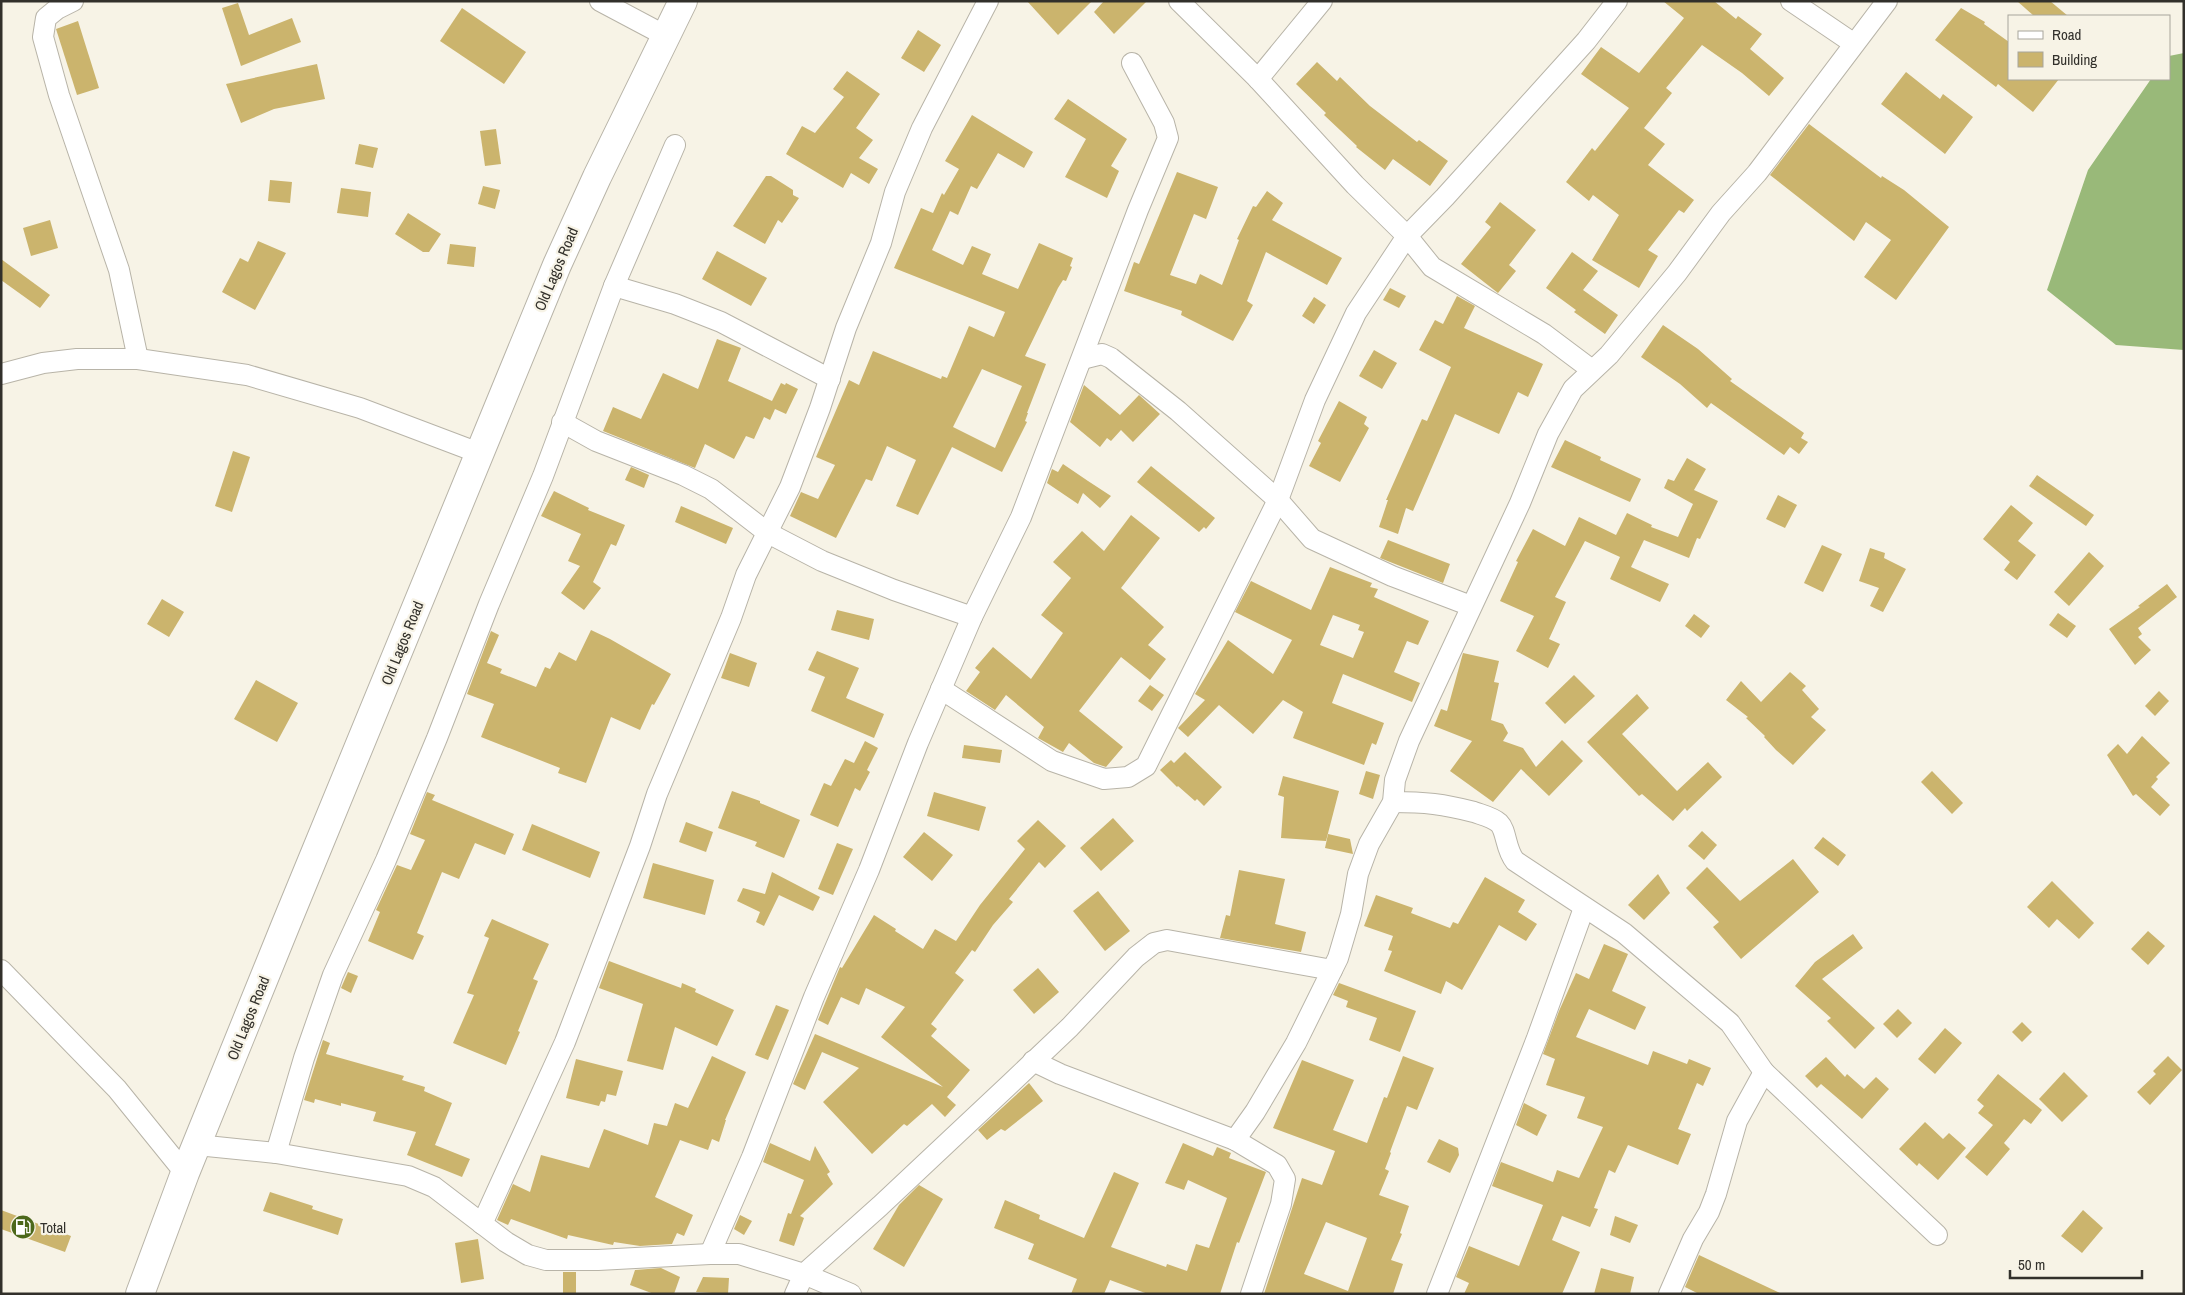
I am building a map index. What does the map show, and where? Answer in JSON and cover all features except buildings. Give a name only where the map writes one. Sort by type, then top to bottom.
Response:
[{"type":"main road","name":"Old Lagos Road","points":[[140,1294],[197,1145],[557,265],[597,177],[683,1]]},
{"type":"street","points":[[73,1],[57,9],[46,18],[43,37],[59,95],[119,270],[138,359]]},
{"type":"street","points":[[600,1],[666,36]]},
{"type":"street","points":[[482,1224],[565,1042],[640,846],[657,794],[731,618],[746,575],[790,487],[830,379],[846,328],[881,243],[896,192],[918,137],[988,1]]},
{"type":"street","points":[[1178,1],[1258,79],[1355,185],[1407,236],[1432,267],[1544,334],[1592,370]]},
{"type":"street","points":[[1258,79],[1322,1]]},
{"type":"street","points":[[1791,1],[1853,43]]},
{"type":"street","points":[[1235,1140],[1255,1112],[1296,1043],[1332,970],[1352,914],[1358,874],[1369,844],[1393,802],[1395,780],[1401,761],[1520,503],[1548,434],[1573,389],[1609,355],[1677,273],[1722,213],[1763,166],[1853,43],[1887,1]]},
{"type":"street","points":[[941,689],[1052,760],[1104,779],[1128,777],[1146,766],[1278,500],[1315,400],[1356,314],[1407,236],[1445,197],[1610,4]]},
{"type":"street","points":[[710,1254],[752,1158],[809,1010],[869,870],[918,743],[972,617],[1021,517],[1138,210],[1168,138],[1164,123],[1132,62]]},
{"type":"street","points":[[276,1153],[304,1058],[333,975],[386,860],[543,476],[614,286],[675,145]]},
{"type":"street","points":[[614,286],[675,304],[721,322],[830,379]]},
{"type":"street","points":[[1082,359],[1102,354],[1111,358],[1178,411],[1278,500],[1312,539],[1392,576],[1471,606]]},
{"type":"street","points":[[1,374],[43,363],[77,359],[138,359],[247,375],[360,408],[479,453]]},
{"type":"street","points":[[562,422],[596,440],[683,475],[711,489],[768,533],[831,564],[894,590],[972,617]]},
{"type":"street","points":[[1393,802],[1442,803],[1490,817],[1500,824],[1508,853],[1515,862],[1624,933],[1730,1023],[1764,1072],[1937,1235]]},
{"type":"street","points":[[1437,1294],[1534,1047],[1584,908]]},
{"type":"street","points":[[795,1294],[804,1274],[880,1206],[1070,1027],[1136,957],[1154,944],[1167,940],[1218,948],[1285,963],[1332,970]]},
{"type":"street","points":[[1,970],[117,1089],[186,1173]]},
{"type":"street","points":[[1033,1061],[1060,1074],[1235,1140],[1277,1166],[1285,1179],[1281,1204],[1251,1294]]},
{"type":"street","points":[[1668,1294],[1693,1239],[1709,1212],[1737,1120],[1764,1072]]},
{"type":"street","points":[[197,1145],[276,1153],[408,1176],[434,1187],[506,1242],[528,1255],[546,1260],[598,1260],[739,1254],[804,1274],[851,1294]]},
{"type":"green space","points":[[2184,53],[2184,350],[2116,345],[2047,290],[2088,170],[2150,80],[2170,80],[2170,56]]},
{"type":"place","name":"Total","points":[[23,1227]]}]
